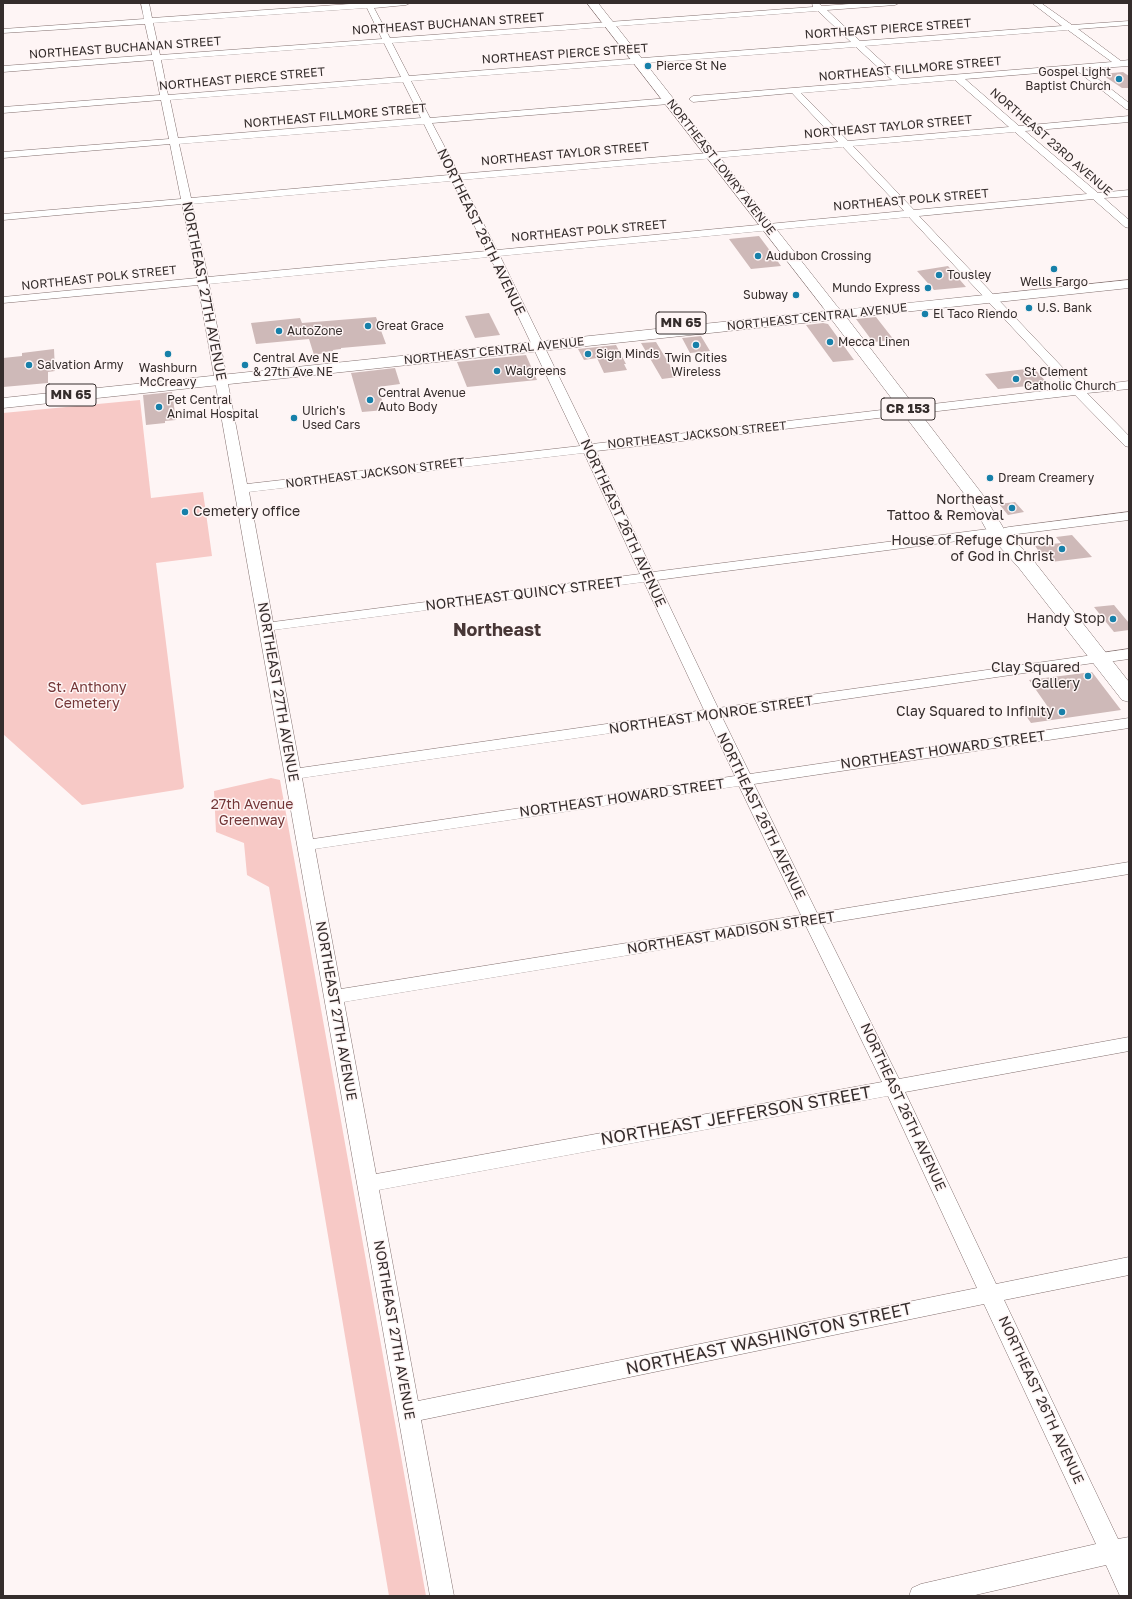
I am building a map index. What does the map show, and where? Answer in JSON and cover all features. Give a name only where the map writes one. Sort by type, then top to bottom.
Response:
[{"type":"main road","name":"NORTHEAST LOWRY AVENUE","points":[[592,3],[834,312],[1026,564],[1129,696]]},
{"type":"main road","name":"NORTHEAST CENTRAL AVENUE","points":[[3,402],[221,376],[834,312],[1129,278]]},
{"type":"main road","name":"NORTHEAST CENTRAL AVENUE","points":[[988,295],[1129,284]]},
{"type":"main road","name":"NORTHEAST CENTRAL AVENUE","points":[[3,394],[221,376]]},
{"type":"street","name":"NORTHEAST 27TH AVENUE","points":[[145,3],[203,281],[221,376],[442,1596]]},
{"type":"street","points":[[3,31],[148,22],[368,4],[406,3]]},
{"type":"street","name":"NORTHEAST BUCHANAN STREET","points":[[3,69],[608,24],[817,6],[895,3]]},
{"type":"street","points":[[1036,3],[1120,64]]},
{"type":"street","name":"NORTHEAST 26TH AVENUE","points":[[368,4],[493,253],[587,447],[811,920],[894,1086],[991,1294],[1120,1550],[1129,1588]]},
{"type":"street","points":[[817,6],[899,82]]},
{"type":"street","name":"NORTHEAST PIERCE STREET","points":[[3,110],[1129,23]]},
{"type":"street","name":"NORTHEAST FILLMORE STREET","points":[[693,99],[1129,63]]},
{"type":"street","points":[[1077,67],[1129,107]]},
{"type":"street","name":"NORTHEAST 23RD AVENUE","points":[[958,77],[1129,225]]},
{"type":"street","points":[[795,90],[1079,392],[1129,443]]},
{"type":"street","name":"NORTHEAST FILLMORE STREET","points":[[3,155],[669,101]]},
{"type":"street","name":"NORTHEAST TAYLOR STREET","points":[[3,217],[1129,119]]},
{"type":"street","name":"NORTHEAST POLK STREET","points":[[3,300],[1129,193]]},
{"type":"street","name":"NORTHEAST JACKSON STREET","points":[[241,489],[587,447],[1079,392],[1129,385]]},
{"type":"street","name":"NORTHEAST QUINCY STREET","points":[[266,627],[1129,516]]},
{"type":"street","name":"NORTHEAST MONROE STREET","points":[[292,774],[713,715],[1129,654]]},
{"type":"street","name":"NORTHEAST HOWARD STREET","points":[[306,845],[1129,723]]},
{"type":"street","name":"NORTHEAST MADISON STREET","points":[[333,997],[1129,868]]},
{"type":"street","name":"NORTHEAST JEFFERSON STREET","points":[[367,1184],[1129,1044]]},
{"type":"street","name":"NORTHEAST WASHINGTON STREET","points":[[409,1413],[1129,1266]]},
{"type":"street","points":[[921,1596],[1120,1550]]},
{"type":"green space","name":"St. Anthony Cemetery","points":[[140,400],[151,498],[203,492],[212,556],[156,563],[184,787],[182,789],[82,805],[3,734],[3,413]]},
{"type":"green space","name":"27th Avenue Greenway","points":[[271,778],[280,780],[426,1596],[389,1596],[269,887],[247,875],[244,843],[216,832],[214,791]]},
{"type":"building","name":"Gospel Light Baptist Church","points":[[1123,72],[1129,76],[1129,88],[1122,88],[1101,74]]},
{"type":"building","name":"Audubon Crossing","points":[[759,236],[781,266],[751,269],[729,239]]},
{"type":"building","name":"Tousley","points":[[948,266],[966,287],[934,290],[917,271]]},
{"type":"building","points":[[489,313],[500,335],[475,338],[465,316]]},
{"type":"building","points":[[376,317],[386,344],[341,348],[314,355],[309,339],[256,344],[251,323],[300,318],[302,323]]},
{"type":"building","points":[[876,317],[894,340],[873,342],[856,319]]},
{"type":"building","name":"Mecca Linen","points":[[823,323],[828,324],[854,360],[833,362],[806,325]]},
{"type":"building","name":"Twin Cities Wireless","points":[[701,336],[710,351],[690,353],[682,338]]},
{"type":"building","points":[[656,342],[677,377],[662,379],[641,343]]},
{"type":"building","points":[[616,345],[626,364],[624,364],[627,370],[604,373],[597,358],[584,360],[578,349]]},
{"type":"building","name":"Salvation Army","points":[[54,349],[55,371],[48,372],[48,383],[3,387],[3,358],[22,356],[22,353]]},
{"type":"building","name":"Walgreens","points":[[526,355],[537,380],[467,387],[457,362]]},
{"type":"building","name":"Central Avenue Auto Body","points":[[395,368],[400,384],[378,387],[385,410],[362,412],[351,373]]},
{"type":"building","name":"St Clement Catholic Church","points":[[1034,368],[1048,384],[998,389],[985,374]]},
{"type":"building","name":"Pet Central Animal Hospital","points":[[172,392],[176,420],[146,425],[143,395]]},
{"type":"building","name":"Northeast Tattoo & Removal","points":[[1015,502],[1024,512],[1008,515],[999,504]]},
{"type":"building","name":"House of Refuge Church of God in Christ","points":[[1072,535],[1092,557],[1051,562],[1047,557],[1044,558],[1035,546],[1061,543],[1056,537]]},
{"type":"building","name":"Handy Stop","points":[[1114,605],[1129,623],[1129,630],[1114,632],[1094,607]]},
{"type":"building","points":[[1092,672],[1121,710],[1031,723],[1022,710],[1048,707],[1029,680]]},
{"type":"place","name":"Pierce St Ne","points":[[648,66]]},
{"type":"place","name":"Gospel Light Baptist Church","points":[[1119,79]]},
{"type":"place","name":"Audubon Crossing","points":[[758,256]]},
{"type":"place","name":"Wells Fargo","points":[[1054,269]]},
{"type":"place","name":"Tousley","points":[[939,275]]},
{"type":"place","name":"Mundo Express","points":[[928,288]]},
{"type":"place","name":"Subway","points":[[796,295]]},
{"type":"place","name":"U.S. Bank","points":[[1029,308]]},
{"type":"place","name":"El Taco Riendo","points":[[925,314]]},
{"type":"place","name":"Great Grace","points":[[368,326]]},
{"type":"place","name":"AutoZone","points":[[279,331]]},
{"type":"place","name":"Mecca Linen","points":[[830,342]]},
{"type":"place","name":"Twin Cities Wireless","points":[[696,345]]},
{"type":"place","name":"Washburn McCreavy","points":[[168,354]]},
{"type":"place","name":"Sign Minds","points":[[588,354]]},
{"type":"place","name":"Salvation Army","points":[[29,365]]},
{"type":"place","name":"Central Ave NE & 27th Ave NE","points":[[245,365]]},
{"type":"place","name":"Walgreens","points":[[497,371]]},
{"type":"place","name":"St Clement Catholic Church","points":[[1016,379]]},
{"type":"place","name":"Central Avenue Auto Body","points":[[370,400]]},
{"type":"place","name":"Pet Central Animal Hospital","points":[[159,407]]},
{"type":"place","name":"Ulrich's Used Cars","points":[[294,418]]},
{"type":"place","name":"Dream Creamery","points":[[990,478]]},
{"type":"place","name":"Northeast Tattoo & Removal","points":[[1012,508]]},
{"type":"place","name":"Cemetery office","points":[[185,512]]},
{"type":"place","name":"House of Refuge Church of God in Christ","points":[[1062,549]]},
{"type":"place","name":"Handy Stop","points":[[1113,619]]},
{"type":"place","name":"Clay Squared Gallery","points":[[1088,676]]},
{"type":"place","name":"Clay Squared to Infinity","points":[[1062,712]]},
{"type":"district","name":"Northeast","points":[[497,630]]}]
